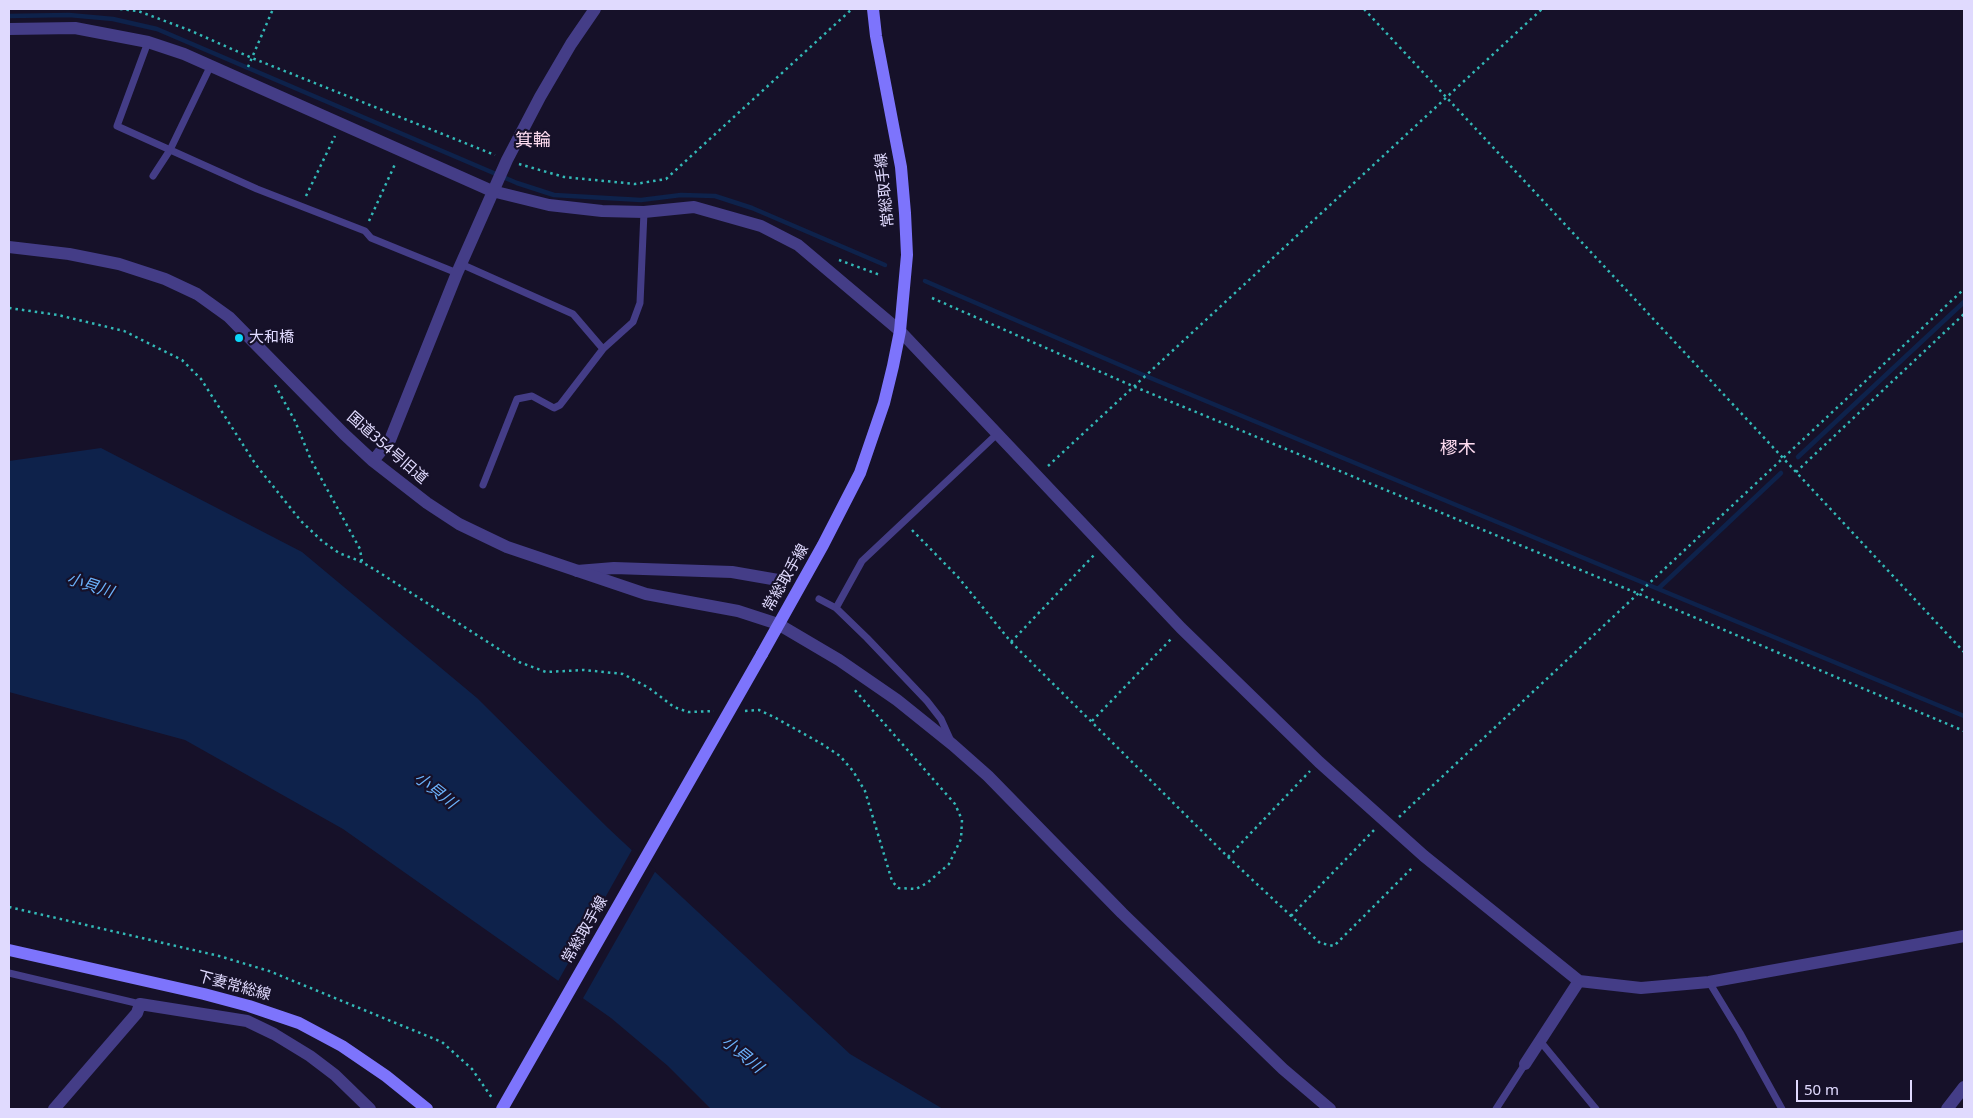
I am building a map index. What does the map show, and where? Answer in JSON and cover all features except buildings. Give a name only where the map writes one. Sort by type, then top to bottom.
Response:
[{"type":"main road","name":"常総取手線","points":[[499,1105],[824,545],[860,473],[884,403],[900,331],[907,255],[901,167],[876,36],[873,9]]},
{"type":"main road","name":"下妻常総線","points":[[9,950],[204,994],[249,1006],[299,1023],[342,1046],[386,1076],[427,1109]]},
{"type":"street","points":[[373,461],[390,440],[493,188],[540,97],[571,44],[595,9]]},
{"type":"street","points":[[9,29],[75,28],[148,42],[184,54],[210,68],[341,125],[493,188],[549,205],[602,211],[644,212],[694,207],[761,226],[798,245],[900,331],[1181,628],[1319,762],[1424,856],[1579,981],[1642,988],[1709,982],[1964,936]]},
{"type":"street","name":"国道354号旧道","points":[[9,247],[69,254],[119,264],[165,279],[197,294],[230,317],[344,434],[373,461],[426,503],[459,524],[507,547],[646,594],[738,610],[778,624],[839,660],[897,700],[953,744],[988,776],[1122,912],[1283,1069],[1330,1109]]},
{"type":"street","points":[[577,571],[614,568],[732,572],[778,580]]},
{"type":"street","points":[[1525,1064],[1579,981]]},
{"type":"street","points":[[54,1109],[137,1013],[140,1004],[247,1021],[274,1034],[310,1056],[335,1075],[370,1109]]},
{"type":"street","points":[[247,1021],[249,1006]]},
{"type":"street","points":[[1948,1109],[1964,1086]]},
{"type":"lane","points":[[148,42],[117,126],[301,207],[364,231],[371,238],[459,268],[573,314],[603,349]]},
{"type":"lane","points":[[153,176],[170,150],[210,68]]},
{"type":"lane","points":[[483,485],[517,399],[532,396],[554,408],[560,406],[603,349],[633,322],[638,312],[644,212]]},
{"type":"lane","points":[[836,608],[862,561],[996,434]]},
{"type":"lane","points":[[819,599],[836,608],[927,701],[941,719],[953,744]]},
{"type":"lane","points":[[9,972],[140,1004]]},
{"type":"lane","points":[[1709,982],[1782,1109]]},
{"type":"lane","points":[[1540,1042],[1596,1109]]},
{"type":"lane","points":[[1496,1109],[1525,1064]]},
{"type":"path","points":[[120,9],[138,11],[189,30],[505,164],[564,178],[635,184],[666,179],[852,9]]},
{"type":"path","points":[[250,62],[273,9]]},
{"type":"path","points":[[1364,9],[1964,652]]},
{"type":"path","points":[[1037,476],[1542,9]]},
{"type":"path","points":[[301,207],[341,125]]},
{"type":"path","points":[[364,231],[401,150]]},
{"type":"path","points":[[1291,916],[1387,823],[1639,594],[1964,289]]},
{"type":"path","points":[[932,298],[1134,387],[1639,594],[1964,731]]},
{"type":"path","points":[[9,308],[58,315],[124,331],[182,360],[201,378],[256,466],[301,521],[322,541],[339,553],[362,562],[519,662],[546,672],[584,670],[623,674],[650,688],[674,708],[688,712],[721,711]]},
{"type":"path","points":[[1796,472],[1964,314]]},
{"type":"path","points":[[296,421],[311,460],[360,549],[362,562]]},
{"type":"path","points":[[903,522],[958,577],[1011,642],[1228,857],[1320,943],[1334,946],[1424,856]]},
{"type":"path","points":[[1011,642],[1102,546]]},
{"type":"path","points":[[1092,721],[1181,628]]},
{"type":"path","points":[[740,711],[759,710],[822,744],[840,756],[853,771],[865,791],[892,881],[898,888],[916,890],[949,864],[961,839],[962,820],[955,804],[849,683]]},
{"type":"path","points":[[1228,857],[1319,762]]},
{"type":"path","points":[[9,907],[219,956],[269,971],[442,1042],[472,1069],[499,1105]]},
{"type":"water","name":"小貝川","points":[[101,448],[302,552],[477,698],[608,828],[850,1054],[943,1109],[711,1109],[668,1066],[611,1018],[343,829],[185,740],[9,692],[9,461]]},
{"type":"pier","points":[[633,848],[656,870],[582,1000],[557,983]]},
{"type":"waterway","points":[[9,16],[69,15],[113,19],[157,29],[517,183],[554,195],[641,200],[681,195],[715,196],[752,208],[885,265]]},
{"type":"waterway","points":[[925,281],[1141,374],[1964,716]]},
{"type":"waterway","points":[[1798,457],[1964,302]]},
{"type":"waterway","points":[[1659,588],[1781,473]]},
{"type":"place","name":"大和橋","points":[[239,338]]},
{"type":"district","name":"箕輪","points":[[533,141]]},
{"type":"district","name":"樛木","points":[[1458,449]]}]
